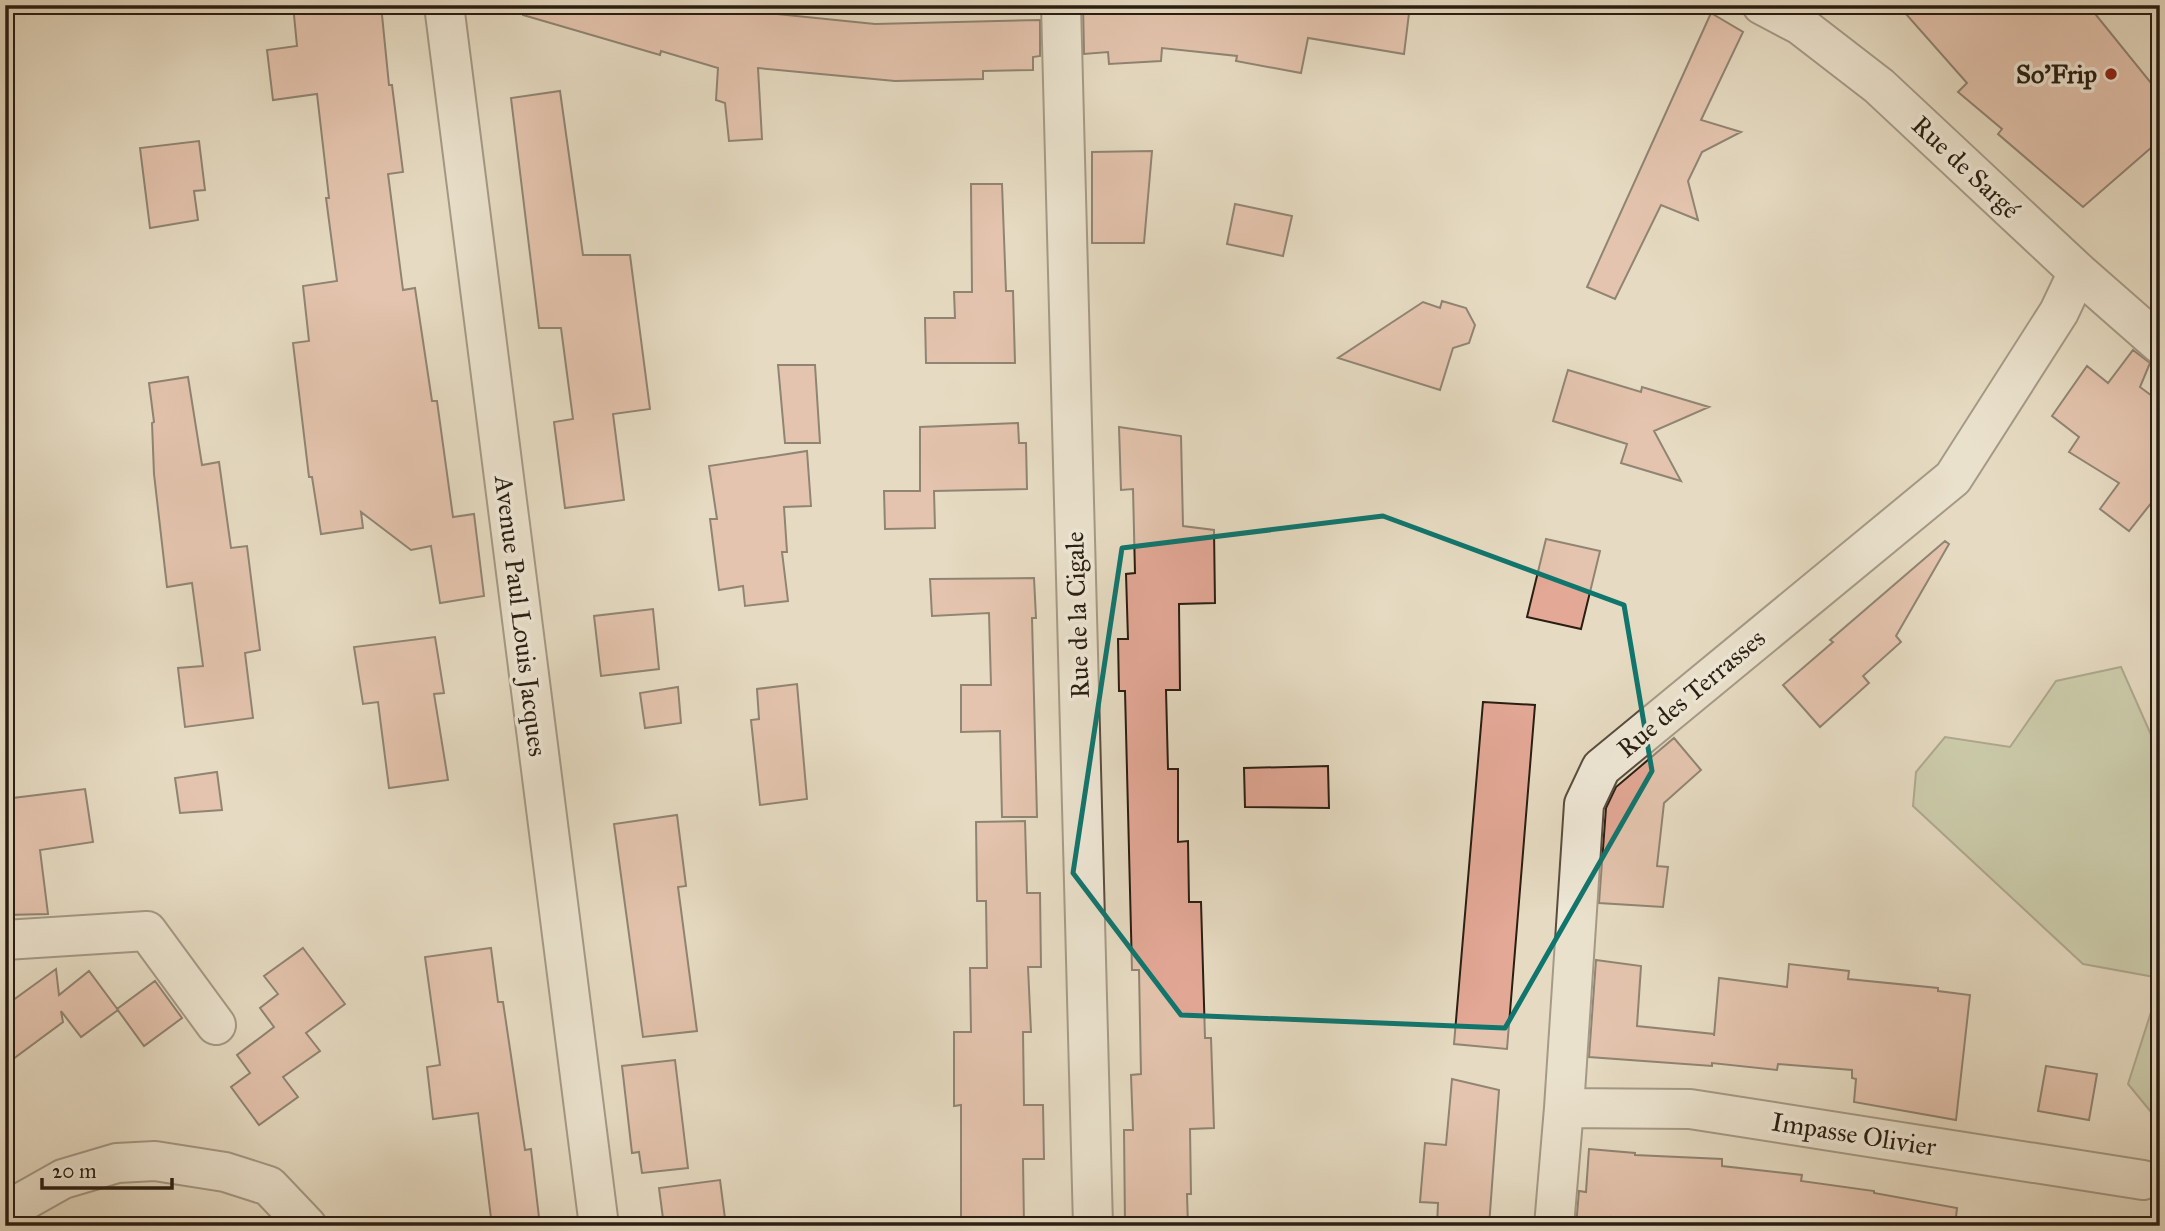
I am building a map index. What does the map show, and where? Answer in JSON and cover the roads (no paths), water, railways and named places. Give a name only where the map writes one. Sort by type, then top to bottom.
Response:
[{"type":"street","name":"Avenue Paul Louis Jacques","points":[[444,5],[599,1226]]},
{"type":"street","name":"Rue de la Cigale","points":[[1061,5],[1093,1226]]},
{"type":"street","name":"Rue de Sargé","points":[[1762,5],[1800,25],[1879,86],[2078,272],[2160,344]]},
{"type":"street","name":"Rue des Terrasses","points":[[1554,1226],[1584,804],[1601,768],[1953,478],[2059,312],[2078,272]]},
{"type":"street","points":[[5,940],[147,931],[216,1025]]},
{"type":"street","name":"Impasse Olivier","points":[[1564,1108],[1690,1109],[2143,1180]]},
{"type":"street","points":[[5,1215],[15,1206],[63,1179],[117,1163],[155,1161],[225,1172],[269,1186],[307,1226]]},
{"type":"place","name":"So'Frip","points":[[2111,74]]}]
